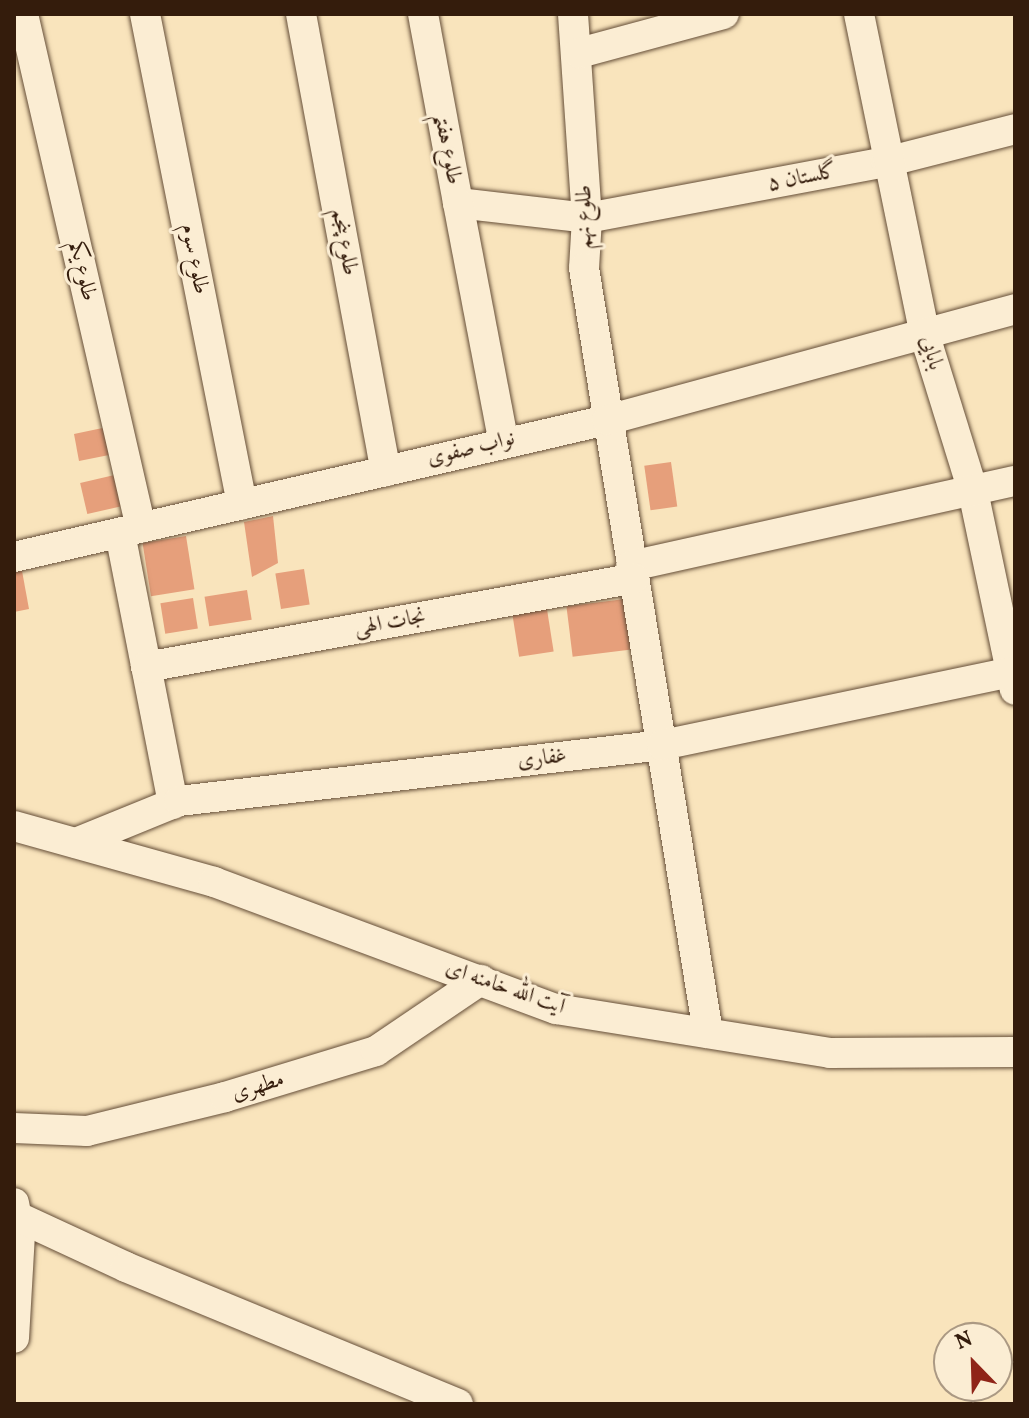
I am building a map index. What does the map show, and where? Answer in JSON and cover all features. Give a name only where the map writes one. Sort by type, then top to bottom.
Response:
[{"type":"street","name":"طلوع یکم","points":[[23,14],[130,530],[146,667],[173,804]]},
{"type":"street","name":"طلوع سوم","points":[[145,14],[242,504]]},
{"type":"street","name":"طلوع پنجم","points":[[301,14],[386,471]]},
{"type":"street","name":"طلوع هفتم","points":[[423,14],[458,203],[587,218]]},
{"type":"street","name":"طلوع نهم","points":[[573,14],[579,53],[587,218],[584,268],[708,1033]]},
{"type":"street","points":[[579,53],[724,14]]},
{"type":"street","name":"بابایی","points":[[859,14],[886,162],[925,336],[973,491],[1014,678]]},
{"type":"street","name":"گلستان ۵","points":[[587,218],[886,162],[1015,129]]},
{"type":"street","points":[[458,203],[503,440]]},
{"type":"street","name":"نواب صفوی","points":[[14,557],[386,471],[503,440],[607,420],[925,336],[1015,309]]},
{"type":"street","name":"نجات الهی","points":[[146,667],[632,572],[1015,481]]},
{"type":"street","name":"غفاری","points":[[76,843],[173,804],[662,745],[1014,678]]},
{"type":"street","name":"آیت الله خامنه ای","points":[[14,826],[214,882],[556,1009],[830,1053],[1015,1052]]},
{"type":"street","name":"مطهری","points":[[14,1128],[87,1131],[225,1097],[376,1051],[481,980]]},
{"type":"street","points":[[14,1338],[20,1234],[15,1210]]},
{"type":"street","points":[[15,1210],[126,1267],[458,1404]]},
{"type":"building","points":[[112,426],[109,455],[79,461],[74,434]]},
{"type":"building","points":[[671,462],[677,507],[651,510],[644,466]]},
{"type":"building","points":[[123,473],[130,504],[87,514],[80,483]]},
{"type":"building","points":[[273,516],[278,563],[252,577],[244,522]]},
{"type":"building","points":[[186,536],[194,589],[151,596],[143,543]]},
{"type":"building","points":[[20,560],[29,609],[14,612],[14,561]]},
{"type":"building","points":[[304,569],[310,605],[281,609],[275,574]]},
{"type":"building","points":[[247,590],[252,620],[209,626],[205,597]]},
{"type":"building","points":[[193,598],[198,629],[165,634],[160,603]]},
{"type":"building","points":[[625,599],[631,650],[573,657],[566,606]]},
{"type":"building","points":[[546,603],[554,651],[519,657],[511,608]]}]
